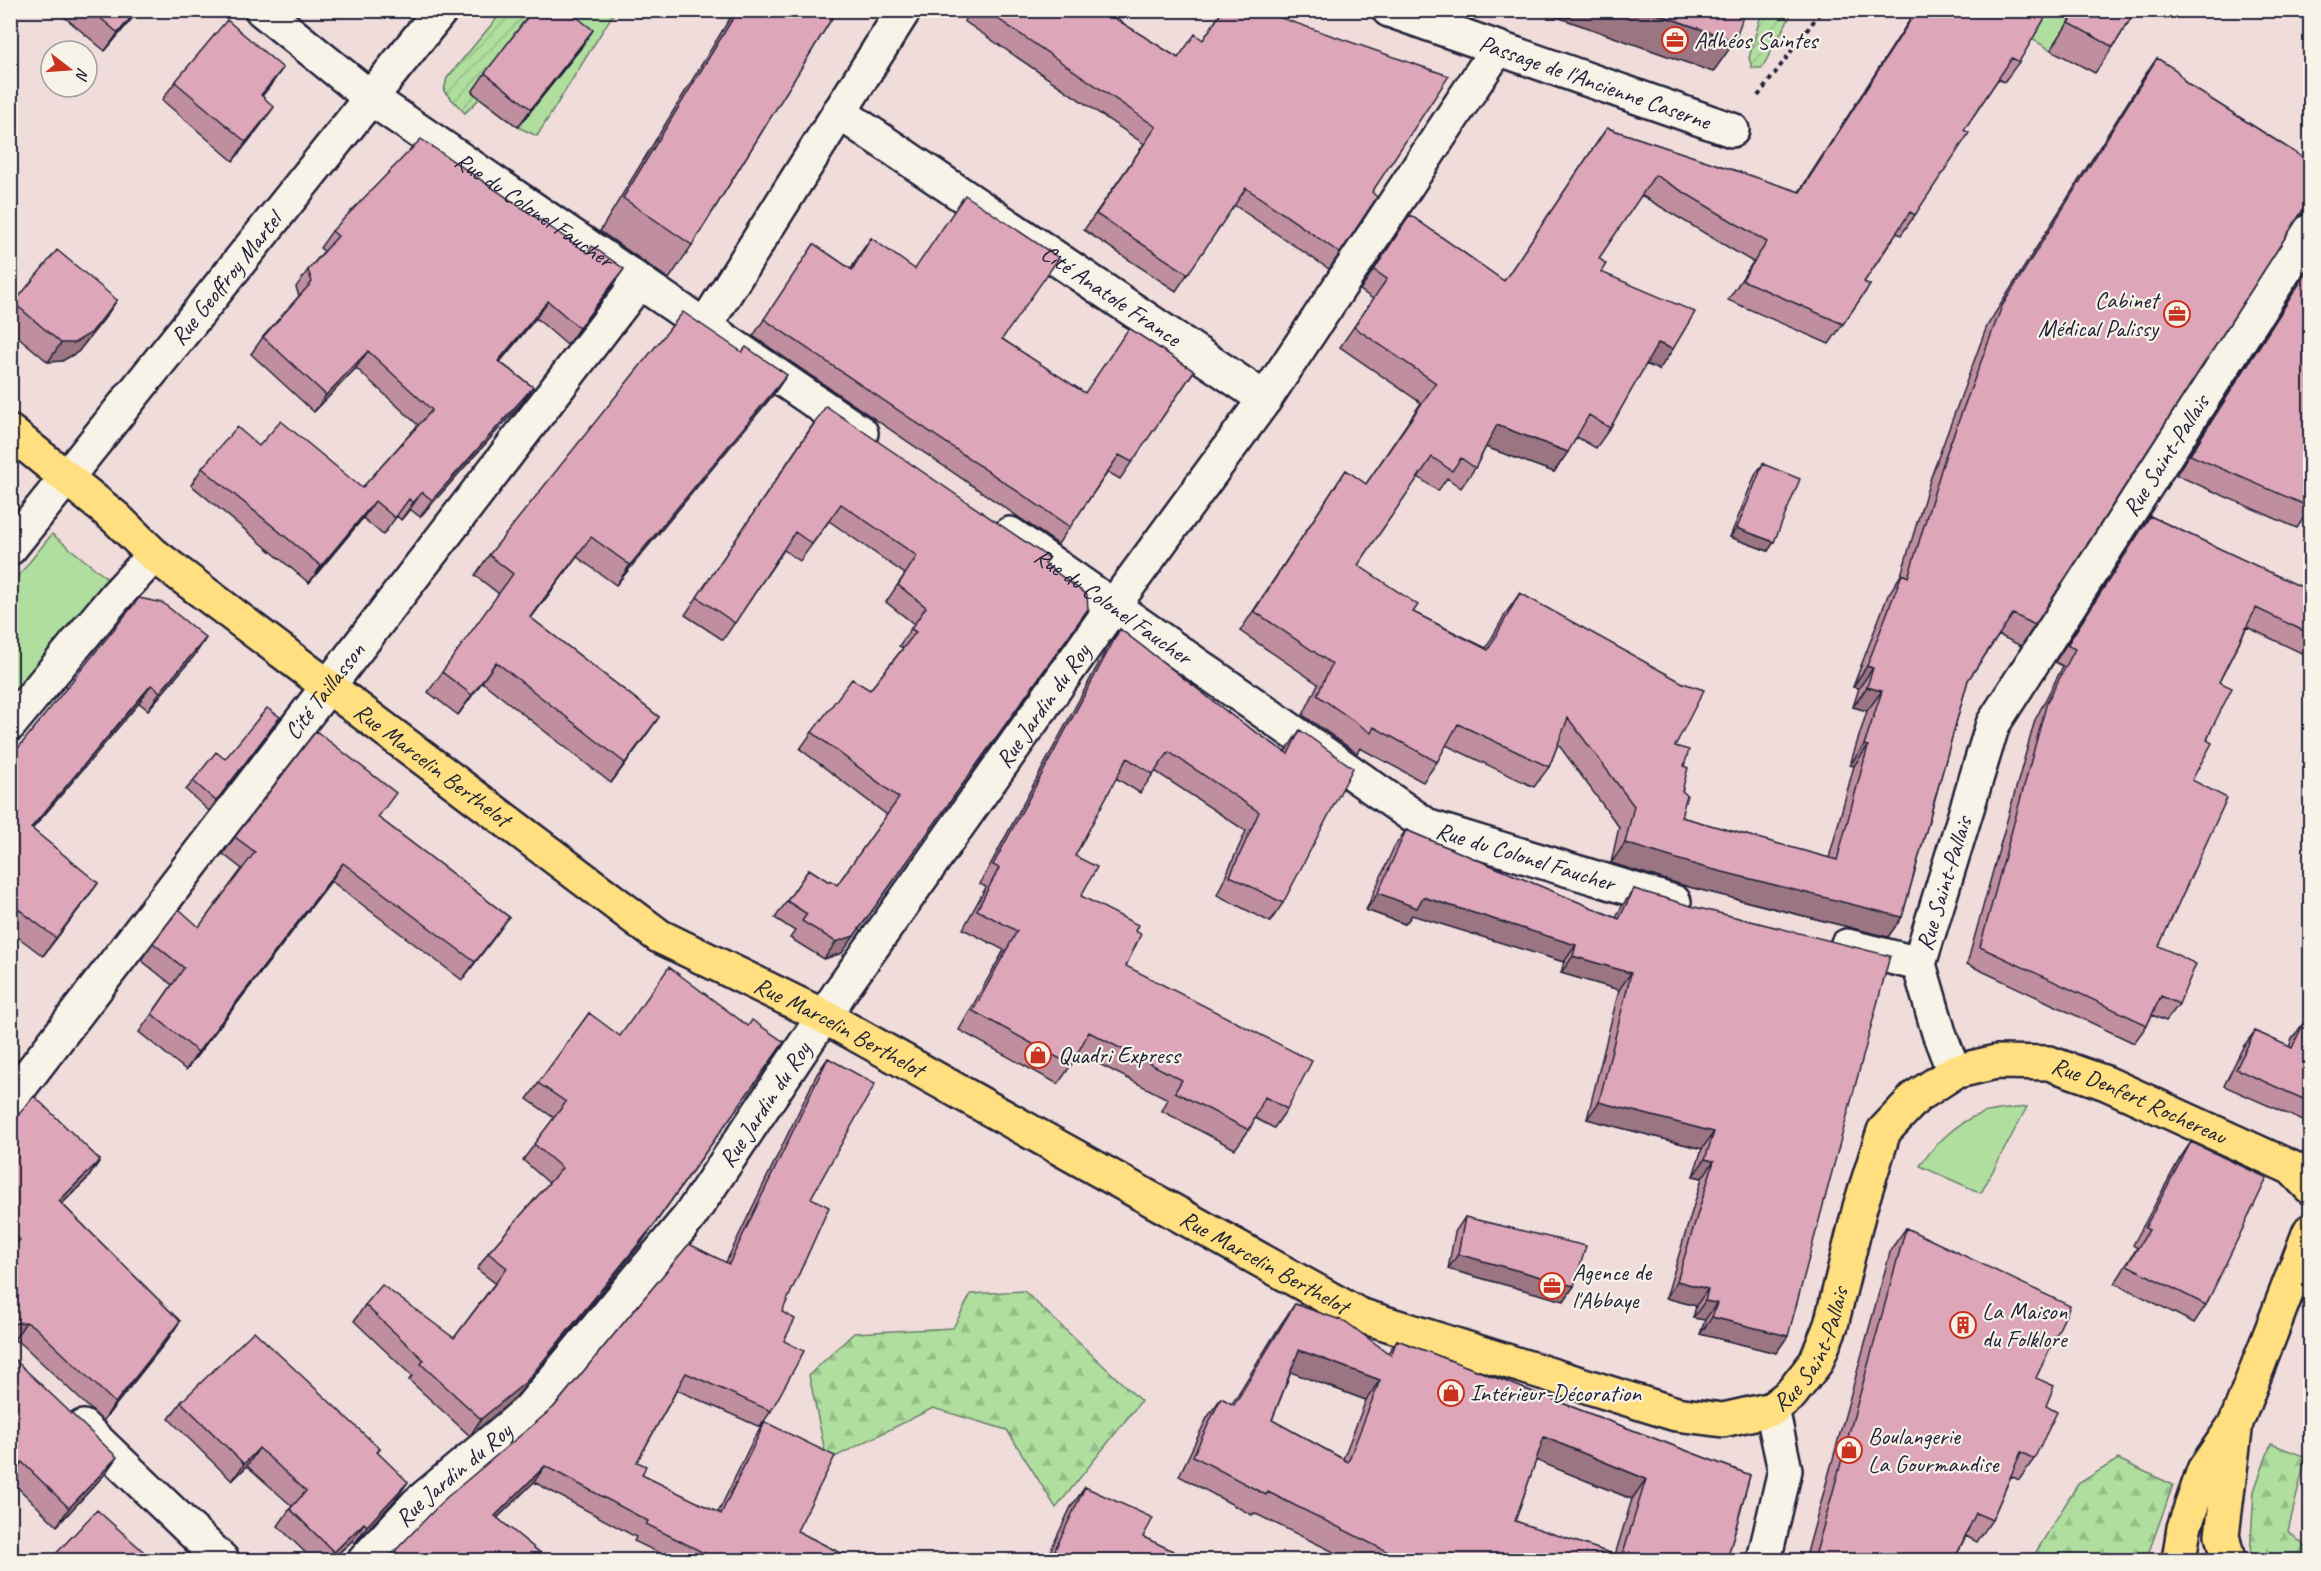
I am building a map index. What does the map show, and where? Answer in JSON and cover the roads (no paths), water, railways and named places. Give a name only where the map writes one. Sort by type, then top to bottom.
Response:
[{"type":"main road","name":"Rue Marcelin Berthelot","points":[[10,432],[116,518],[154,555],[659,936],[825,1017],[1359,1315],[1676,1414],[1723,1420],[1772,1409]]},
{"type":"main road","name":"Rue Denfert Rochereau","points":[[1954,1072],[1996,1062],[2049,1063],[2106,1083],[2292,1168],[2310,1187]]},
{"type":"main road","name":"Rue Saint-Pallais","points":[[1772,1409],[1791,1394],[1816,1362],[1824,1344],[1837,1307],[1860,1207],[1884,1131],[1916,1097],[1954,1072]]},
{"type":"main road","points":[[2179,1560],[2184,1528],[2204,1470],[2236,1423],[2310,1231]]},
{"type":"main road","points":[[2228,1560],[2222,1535],[2236,1423]]},
{"type":"street","name":"Rue du Colonel Faucher","points":[[262,10],[372,99],[890,452]]},
{"type":"street","name":"Rue Geoffroy Martel","points":[[10,548],[441,10]]},
{"type":"street","points":[[704,327],[904,10]]},
{"type":"street","name":"Passage de l'Ancienne Caserne","points":[[1389,10],[1732,130]]},
{"type":"street","points":[[1114,604],[1265,399],[1498,48]]},
{"type":"street","name":"Cité Anatole France","points":[[839,112],[1265,399]]},
{"type":"street","name":"Rue Saint-Pallais","points":[[1954,1072],[1919,964],[1993,724],[2310,231]]},
{"type":"street","name":"Cité Taillasson","points":[[10,1100],[330,687],[639,282]]},
{"type":"street","name":"Rue du Colonel Faucher","points":[[987,519],[1114,604],[1429,827],[1707,911]]},
{"type":"street","points":[[10,724],[115,597],[154,555]]},
{"type":"street","name":"Rue Jardin du Roy","points":[[365,1560],[417,1504],[528,1411],[690,1216],[825,1017],[1114,604]]},
{"type":"street","points":[[1822,940],[1919,964]]},
{"type":"street","points":[[61,1406],[222,1560]]},
{"type":"street","name":"Rue Saint-Pallais","points":[[1764,1560],[1785,1470],[1772,1409]]},
{"type":"place","name":"Adhéos Saintes","points":[[1675,40]]},
{"type":"place","name":"Cabinet Médical Palissy","points":[[2177,314]]},
{"type":"place","name":"Quadri Express","points":[[1038,1055]]},
{"type":"place","name":"Agence de l'Abbaye","points":[[1552,1286]]},
{"type":"place","name":"La Maison du Folklore","points":[[1963,1325]]},
{"type":"place","name":"Intérieur-Décoration","points":[[1451,1393]]},
{"type":"place","name":"Boulangerie La Gourmandise","points":[[1849,1450]]}]
